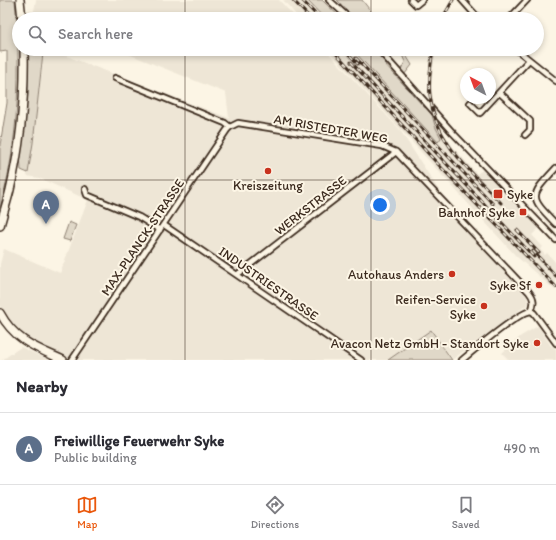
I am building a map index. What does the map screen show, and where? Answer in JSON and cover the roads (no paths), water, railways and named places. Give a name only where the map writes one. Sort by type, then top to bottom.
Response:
[{"type":"main road","points":[[20,0],[21,12]]},
{"type":"main road","points":[[0,226],[10,190],[17,155],[24,97],[24,56]]},
{"type":"main road","points":[[0,313],[8,326],[24,341],[33,347],[63,360]]},
{"type":"street","points":[[329,0],[342,12]]},
{"type":"street","points":[[411,0],[416,5],[422,0]]},
{"type":"street","points":[[462,0],[473,12]]},
{"type":"street","points":[[516,12],[527,0]]},
{"type":"street","points":[[384,56],[459,138],[556,240]]},
{"type":"street","points":[[524,56],[556,81]]},
{"type":"street","points":[[496,97],[529,60]]},
{"type":"street","name":"AM RISTEDTER WEG","points":[[115,78],[230,126],[238,123],[382,146],[396,152],[533,297],[534,305],[531,311]]},
{"type":"street","points":[[126,89],[130,85]]},
{"type":"street","points":[[500,93],[530,121],[530,130],[525,135]]},
{"type":"street","points":[[471,104],[480,113],[489,104]]},
{"type":"street","name":"MAX-PLANCK-STRASSE","points":[[72,360],[230,126]]},
{"type":"street","name":"WERKSTRASSE","points":[[238,274],[396,152]]},
{"type":"street","points":[[556,168],[536,191],[536,197],[540,206],[556,224]]},
{"type":"street","points":[[85,189],[87,195],[139,217],[160,230]]},
{"type":"street","name":"INDUSTRIESTRASSE","points":[[164,225],[238,274],[361,360]]},
{"type":"street","points":[[462,360],[510,322],[527,311],[531,311],[556,343]]},
{"type":"railway","points":[[293,0],[304,12]]},
{"type":"railway","points":[[302,0],[313,12]]},
{"type":"railway","points":[[446,12],[453,0]]},
{"type":"railway","points":[[338,56],[436,162],[556,287]]},
{"type":"railway","points":[[351,56],[358,64]]},
{"type":"railway","points":[[432,56],[429,89],[433,112],[446,142],[466,167],[501,203]]},
{"type":"railway","points":[[356,58],[493,204]]},
{"type":"railway","points":[[351,62],[534,257]]},
{"type":"railway","points":[[517,230],[539,253]]},
{"type":"railway","points":[[533,251],[556,276]]},
{"type":"place","name":"Kreiszeitung","points":[[268,171]]},
{"type":"place","name":"Syke","points":[[498,194]]},
{"type":"place","name":"Bahnhof Syke","points":[[523,212]]},
{"type":"place","name":"Freiwillige Feuerwehr Syke","points":[[46,224]]},
{"type":"place","name":"Autohaus Anders","points":[[452,274]]},
{"type":"place","name":"Syke Sf","points":[[539,285]]},
{"type":"place","name":"Reifen-Service Syke","points":[[484,306]]},
{"type":"place","name":"Avacon Netz GmbH - Standort Syke","points":[[537,343]]}]
